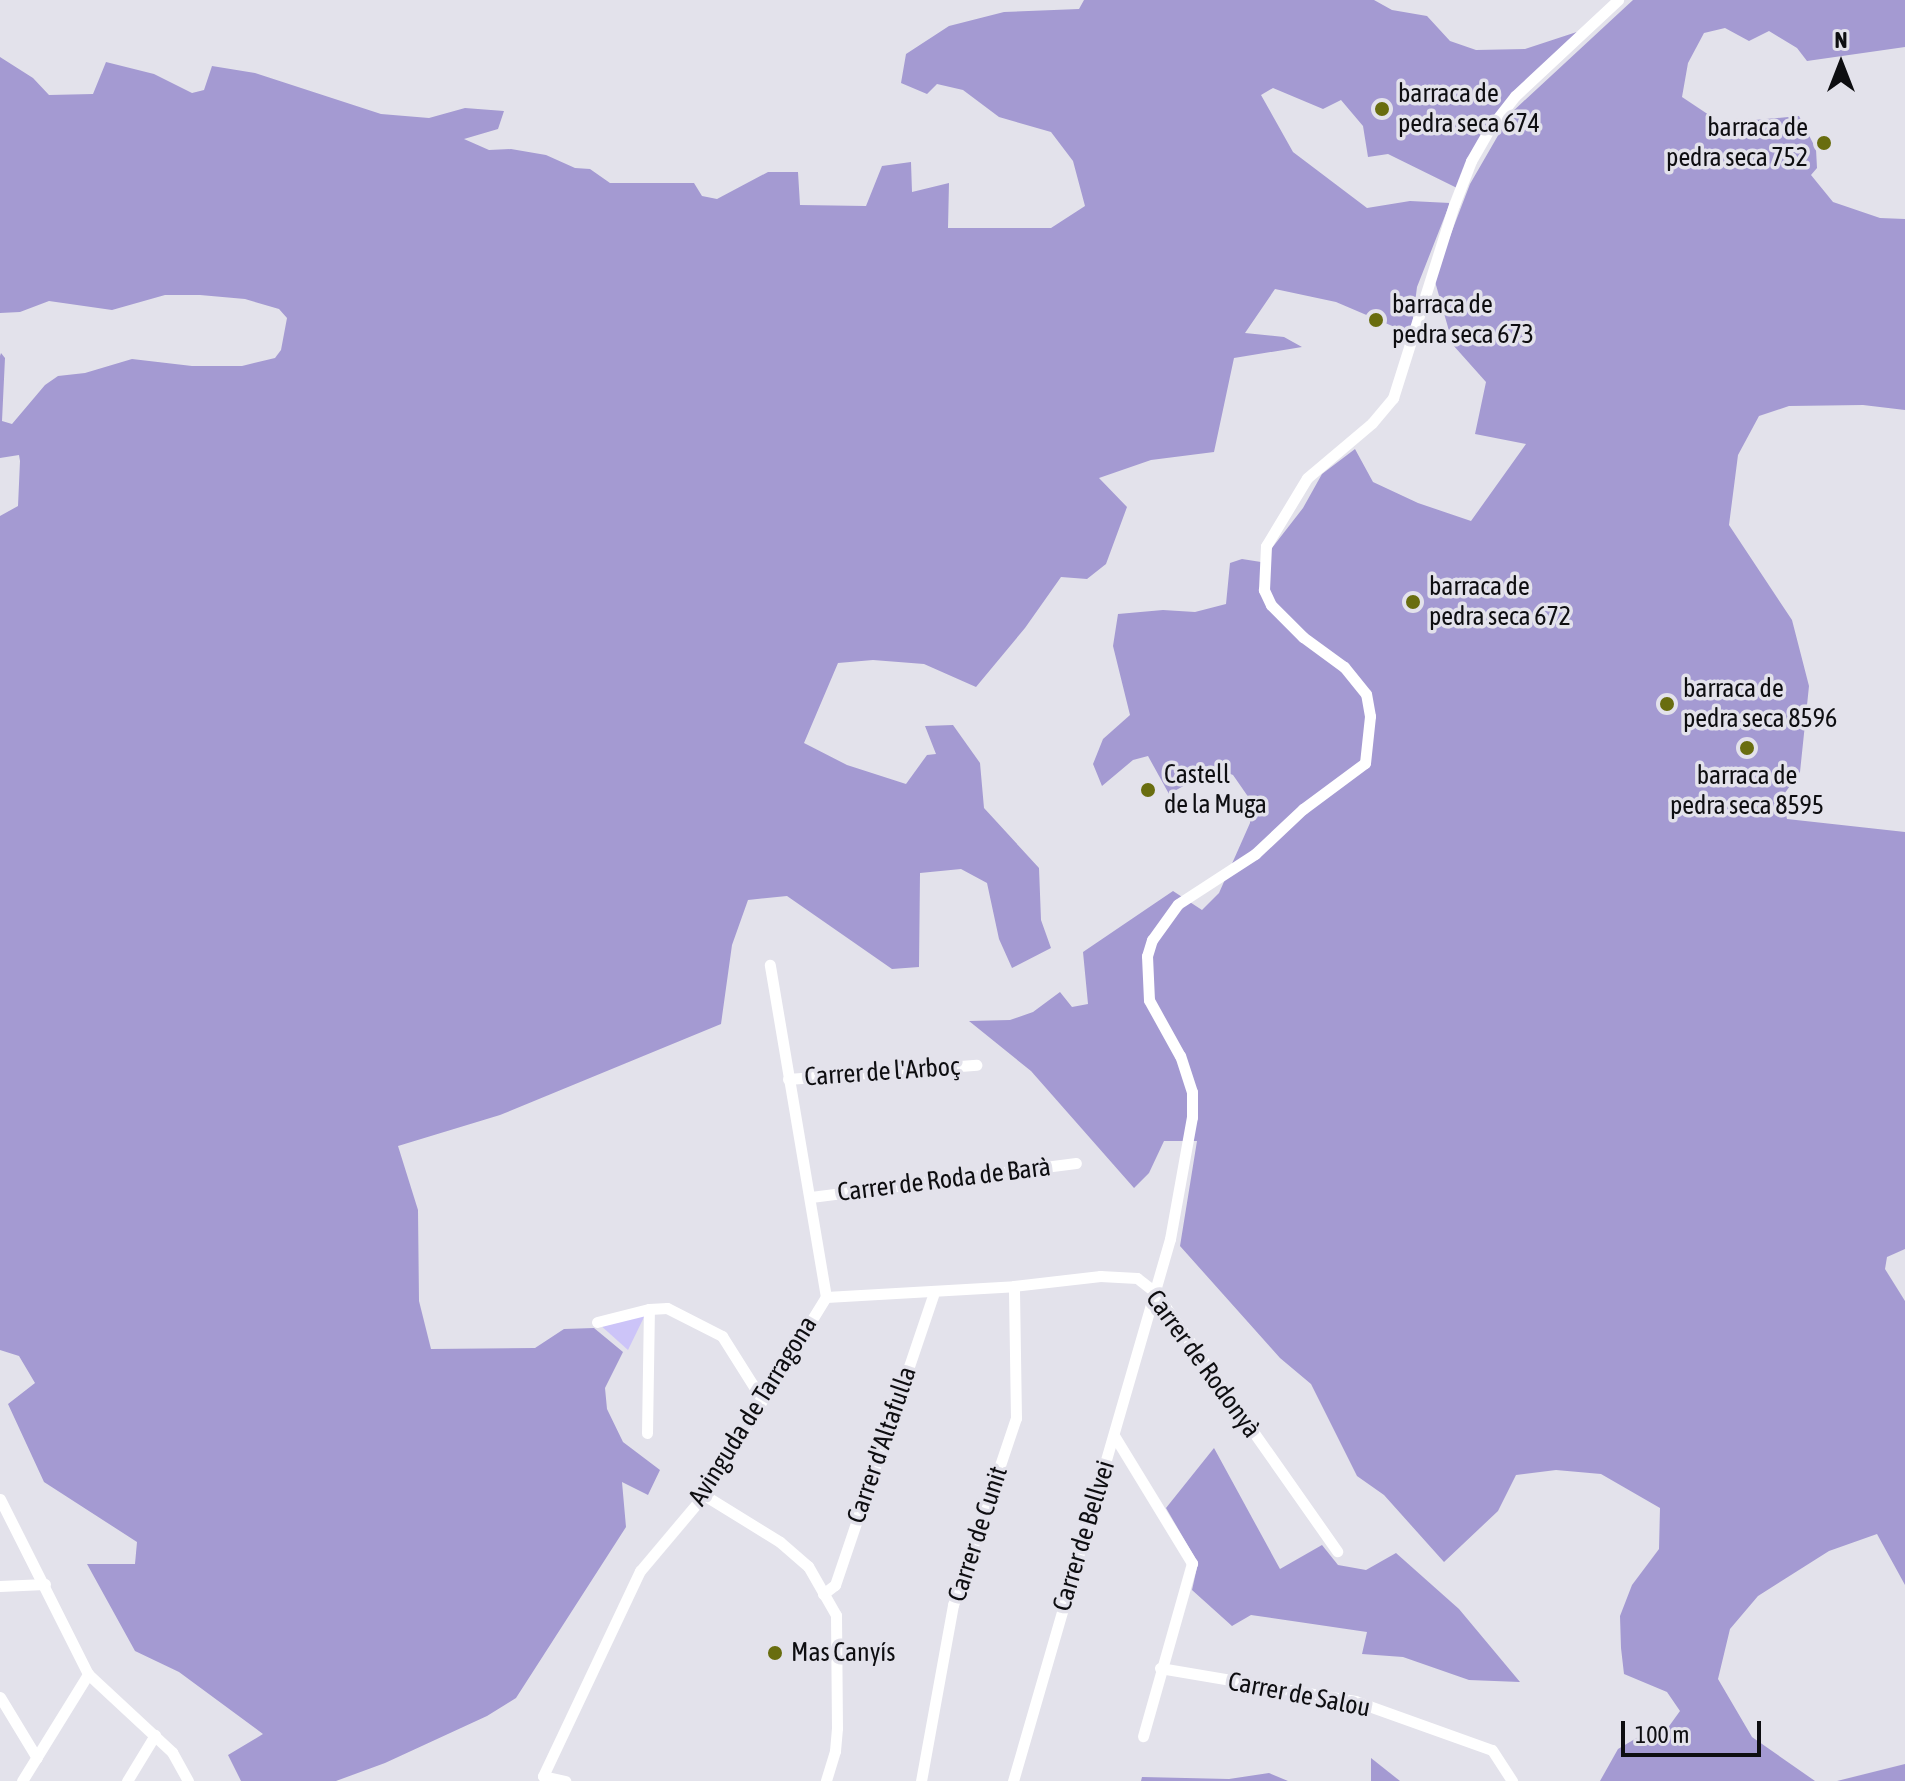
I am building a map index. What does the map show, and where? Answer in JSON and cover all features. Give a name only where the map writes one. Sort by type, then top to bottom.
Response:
[{"type":"street","name":"Carrer de Bellvei","points":[[1013,1781],[1170,1239],[1192,1117],[1192,1092],[1180,1056],[1156,1015],[1146,988],[1147,956],[1152,940],[1178,904],[1191,892],[1255,854],[1303,809],[1365,763],[1370,716],[1366,694],[1344,667],[1303,637],[1271,605],[1264,590],[1266,546],[1307,478],[1372,423],[1393,398],[1439,246],[1471,161],[1490,128],[1515,96],[1618,0]]},
{"type":"street","name":"Avinguda de Tarragona","points":[[539,1778],[640,1571],[704,1495],[826,1297],[770,965]]},
{"type":"street","name":"Carrer de l'Arboç","points":[[788,1079],[976,1065]]},
{"type":"street","name":"Carrer de Roda de Barà","points":[[811,1197],[1076,1163]]},
{"type":"street","name":"Carrer de Rodonyà","points":[[826,1297],[934,1292],[1125,1276],[1137,1278],[1155,1292],[1337,1551]]},
{"type":"street","name":"Carrer de Cunit","points":[[921,1781],[953,1605],[1016,1418],[1014,1286]]},
{"type":"street","name":"Carrer d'Altafulla","points":[[823,1594],[835,1585],[934,1292]]},
{"type":"street","points":[[597,1322],[649,1309],[667,1308],[722,1336],[761,1398]]},
{"type":"street","points":[[647,1433],[649,1309]]},
{"type":"street","points":[[1115,1437],[1192,1563],[1143,1736]]},
{"type":"street","points":[[704,1495],[780,1542],[808,1566],[836,1615],[838,1696],[835,1751],[826,1781]]},
{"type":"street","points":[[0,1499],[88,1674],[172,1752],[188,1781]]},
{"type":"street","points":[[0,1586],[45,1584]]},
{"type":"street","name":"Carrer de Salou","points":[[1160,1668],[1355,1701],[1492,1750],[1512,1781]]},
{"type":"street","points":[[22,1781],[88,1674]]},
{"type":"street","points":[[0,1697],[37,1758]]},
{"type":"street","points":[[127,1781],[155,1735]]},
{"type":"street","points":[[539,1778],[565,1781]]},
{"type":"shaded area","points":[[1084,0],[1374,0],[1392,10],[1427,16],[1450,41],[1476,50],[1525,49],[1595,26],[1502,109],[1457,188],[1388,154],[1368,157],[1363,126],[1341,100],[1323,109],[1273,88],[1261,95],[1293,152],[1367,208],[1410,201],[1450,203],[1417,287],[1411,334],[1336,302],[1275,289],[1245,333],[1284,337],[1302,347],[1234,358],[1214,452],[1151,460],[1099,478],[1127,507],[1106,564],[1087,579],[1061,577],[1025,628],[976,687],[924,664],[873,660],[838,663],[804,743],[847,765],[906,784],[927,755],[936,754],[925,726],[953,725],[980,763],[984,808],[1039,868],[1041,920],[1051,948],[1012,968],[999,939],[987,883],[961,869],[920,873],[919,967],[892,969],[787,896],[748,900],[732,945],[721,1024],[500,1115],[398,1146],[418,1210],[419,1301],[431,1349],[535,1348],[564,1329],[594,1328],[623,1352],[605,1388],[607,1409],[623,1442],[660,1470],[648,1495],[622,1482],[626,1527],[516,1698],[487,1716],[385,1763],[336,1781],[241,1781],[228,1755],[263,1734],[179,1672],[135,1651],[87,1564],[135,1564],[137,1542],[44,1482],[8,1404],[35,1383],[19,1356],[0,1350],[0,516],[18,506],[20,461],[19,455],[0,458],[0,356],[1,353],[5,358],[2,421],[12,424],[45,385],[58,376],[85,373],[132,359],[192,366],[242,366],[275,358],[281,350],[287,318],[279,309],[245,299],[200,295],[165,295],[112,310],[49,301],[20,312],[0,313],[0,57],[33,78],[49,95],[93,94],[106,62],[154,74],[192,93],[204,90],[212,66],[255,73],[381,114],[429,118],[465,108],[504,111],[498,129],[464,139],[489,150],[511,149],[546,155],[575,168],[590,169],[610,183],[694,183],[702,196],[717,199],[768,172],[798,172],[800,205],[866,206],[882,166],[911,162],[912,192],[949,183],[948,228],[1051,228],[1085,206],[1073,161],[1051,132],[999,117],[963,90],[937,84],[927,94],[901,83],[906,54],[949,26],[1004,12],[1079,9]]},
{"type":"shaded area","points":[[1633,0],[1905,0],[1905,47],[1807,61],[1797,48],[1769,31],[1749,41],[1725,28],[1704,33],[1688,63],[1682,97],[1721,123],[1799,116],[1816,149],[1817,168],[1811,175],[1833,202],[1880,218],[1905,219],[1905,410],[1863,405],[1789,406],[1759,416],[1738,455],[1729,525],[1792,620],[1809,686],[1800,772],[1782,797],[1787,819],[1905,832],[1905,1249],[1887,1257],[1885,1269],[1905,1301],[1905,1585],[1877,1534],[1829,1551],[1758,1596],[1730,1629],[1718,1679],[1752,1737],[1815,1781],[1600,1781],[1618,1749],[1640,1736],[1667,1729],[1680,1711],[1667,1692],[1624,1674],[1621,1648],[1620,1616],[1632,1585],[1659,1549],[1660,1508],[1601,1474],[1556,1470],[1516,1475],[1498,1511],[1444,1562],[1384,1495],[1357,1476],[1311,1384],[1280,1358],[1180,1246],[1197,1141],[1164,1141],[1149,1173],[1134,1188],[1031,1071],[969,1021],[1010,1020],[1033,1012],[1060,992],[1072,1007],[1088,1004],[1083,952],[1173,891],[1202,910],[1219,893],[1250,823],[1249,798],[1233,775],[1216,768],[1169,794],[1148,756],[1133,760],[1102,786],[1093,764],[1103,739],[1130,715],[1113,646],[1118,614],[1163,610],[1195,612],[1226,604],[1230,563],[1242,559],[1261,562],[1303,508],[1322,474],[1355,449],[1373,482],[1418,503],[1471,521],[1526,444],[1475,434],[1486,382],[1453,345],[1434,278],[1470,184],[1511,113]]},
{"type":"shaded area","points":[[647,1311],[628,1350],[599,1324]]},
{"type":"shaded area","points":[[1214,1448],[1280,1569],[1322,1545],[1338,1565],[1366,1570],[1396,1553],[1459,1609],[1520,1682],[1469,1680],[1403,1657],[1362,1654],[1367,1632],[1251,1615],[1232,1626],[1192,1590],[1198,1563],[1166,1508]]},
{"type":"shaded area","points":[[1371,1758],[1400,1781],[1371,1781]]},
{"type":"shaded area","points":[[1905,1764],[1905,1781],[1837,1781]]},
{"type":"shaded area","points":[[1269,1773],[1288,1781],[1141,1781],[1142,1777],[1229,1779]]},
{"type":"place","name":"barraca de pedra seca 674","points":[[1382,109]]},
{"type":"place","name":"barraca de pedra seca 752","points":[[1824,143]]},
{"type":"place","name":"barraca de pedra seca 673","points":[[1376,320]]},
{"type":"place","name":"barraca de pedra seca 672","points":[[1413,602]]},
{"type":"place","name":"barraca de pedra seca 8596","points":[[1667,704]]},
{"type":"place","name":"barraca de pedra seca 8595","points":[[1747,748]]},
{"type":"place","name":"Castell de la Muga","points":[[1148,790]]},
{"type":"place","name":"Mas Canyís","points":[[775,1653]]}]
